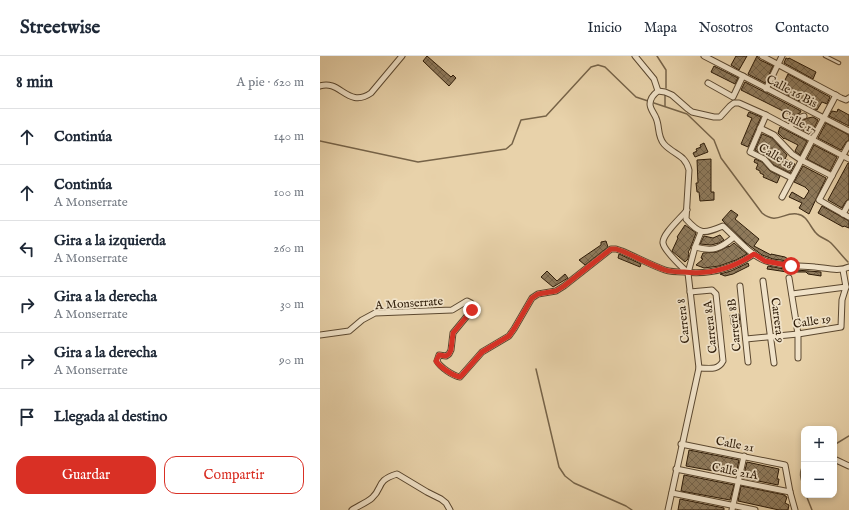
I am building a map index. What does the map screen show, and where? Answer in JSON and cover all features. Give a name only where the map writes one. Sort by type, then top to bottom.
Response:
[{"type":"street","points":[[320,86],[326,84],[331,85],[354,98],[366,97],[402,56]]},
{"type":"street","points":[[635,56],[654,79],[658,91],[653,95],[650,102],[651,109],[656,118],[660,138],[669,149],[683,157],[688,163],[689,170],[686,219],[692,226],[701,232],[710,232],[723,226],[754,254],[765,261],[777,264],[846,269],[846,287],[792,294]]},
{"type":"street","name":"Calle 16 Bis","points":[[704,56],[711,58],[849,131]]},
{"type":"street","points":[[762,56],[836,95],[848,99]]},
{"type":"street","points":[[766,88],[782,56]]},
{"type":"street","points":[[708,83],[733,97],[743,76]]},
{"type":"street","name":"Calle 17","points":[[658,91],[666,92],[672,95],[692,112],[714,117],[720,116],[734,103],[740,103],[790,127],[849,159]]},
{"type":"street","points":[[782,197],[836,95]]},
{"type":"street","points":[[766,115],[760,128],[774,135],[792,154],[832,176]]},
{"type":"street","points":[[790,127],[795,119],[804,116]]},
{"type":"street","name":"Calle 18","points":[[760,128],[750,152],[764,159],[772,168],[792,178]]},
{"type":"street","points":[[849,144],[819,200],[849,217]]},
{"type":"street","points":[[843,214],[849,203]]},
{"type":"street","points":[[687,210],[666,233],[663,244],[688,273],[723,270],[743,262],[754,254]]},
{"type":"street","points":[[688,273],[701,232]]},
{"type":"street","points":[[695,247],[703,250],[714,250],[723,247],[734,236]]},
{"type":"street","name":"A Monserrate","points":[[320,335],[349,331],[362,320],[375,313],[452,310],[467,301],[473,306],[472,310],[453,333],[451,350],[449,354],[446,356],[439,355],[436,361],[456,376],[460,377],[482,352],[509,336],[532,298],[538,294],[556,291],[611,249],[622,251],[666,270],[688,273]]},
{"type":"street","name":"Carrera 8","points":[[688,273],[699,368]]},
{"type":"street","points":[[789,278],[798,334],[798,358]]},
{"type":"street","name":"Carrera 9","points":[[763,281],[774,363]]},
{"type":"street","name":"Carrera 8B","points":[[740,286],[748,362]]},
{"type":"street","name":"Calle 19","points":[[746,339],[798,334],[841,327],[842,300],[846,287]]},
{"type":"street","name":"Carrera 8A","points":[[690,292],[715,291],[723,361],[717,368],[699,368]]},
{"type":"street","points":[[668,510],[681,444],[699,368]]},
{"type":"street","name":"Calle 21","points":[[681,444],[785,465],[790,492]]},
{"type":"street","points":[[732,508],[744,456]]},
{"type":"street","points":[[837,460],[849,466]]},
{"type":"street","name":"Calle 21A","points":[[676,469],[790,492]]},
{"type":"street","points":[[352,510],[372,498],[377,492],[382,481],[397,474],[441,499],[446,503],[450,510]]},
{"type":"street","points":[[790,492],[795,510]]},
{"type":"street","points":[[672,494],[732,508],[755,510]]},
{"type":"lane","points":[[825,56],[839,63]]},
{"type":"building","points":[[427,56],[451,77],[453,75],[456,78],[449,86],[423,61]]},
{"type":"building","points":[[736,56],[747,56],[739,70],[731,65]]},
{"type":"building","points":[[757,56],[760,60],[773,66],[765,83],[748,74]]},
{"type":"building","points":[[786,58],[789,58],[816,72],[813,79],[784,63]]},
{"type":"building","points":[[714,66],[738,78],[735,84],[711,72]]},
{"type":"building","points":[[788,74],[830,97],[827,104],[822,102],[817,110],[784,93],[788,84],[784,82]]},
{"type":"building","points":[[745,82],[801,111],[800,113],[793,116],[741,90]]},
{"type":"building","points":[[838,109],[849,115],[849,126],[829,116],[832,111],[837,112]]},
{"type":"building","points":[[749,112],[761,117],[748,147],[741,144],[752,118],[747,116]]},
{"type":"building","points":[[813,117],[818,120],[811,134],[797,127],[801,121]]},
{"type":"building","points":[[826,123],[849,135],[849,140],[841,150],[818,138]]},
{"type":"building","points":[[780,127],[807,141],[800,155],[795,151],[798,145],[784,139],[778,133]]},
{"type":"building","points":[[762,134],[772,138],[787,155],[785,159],[795,164],[790,173],[774,165],[766,156],[755,150]]},
{"type":"building","points":[[704,143],[708,152],[695,157],[693,153],[697,151],[696,149],[701,147],[700,145]]},
{"type":"building","points":[[814,145],[837,157],[830,171],[807,159]]},
{"type":"building","points":[[711,159],[711,192],[714,192],[714,200],[700,201],[696,183],[698,183],[697,160]]},
{"type":"building","points":[[755,159],[762,162],[770,171],[780,176],[777,183],[763,177],[764,175],[756,169],[758,164],[754,162]]},
{"type":"building","points":[[848,163],[849,199],[842,208],[828,200]]},
{"type":"building","points":[[803,166],[826,178],[809,214],[799,208],[802,203],[789,197],[792,192],[804,199],[809,191],[805,187],[794,182]]},
{"type":"building","points":[[822,206],[849,221],[849,228],[843,227],[818,213]]},
{"type":"building","points":[[731,210],[738,215],[735,219],[759,239],[754,246],[771,255],[785,257],[788,261],[773,259],[762,255],[746,243],[722,220]]},
{"type":"building","points":[[685,225],[696,233],[688,252],[688,259],[685,262],[672,251],[678,238],[677,237]]},
{"type":"building","points":[[720,235],[724,240],[719,243],[711,245],[700,244],[704,236],[713,238]]},
{"type":"building","points":[[606,241],[608,247],[585,265],[579,260],[601,245],[601,242]]},
{"type":"building","points":[[734,243],[747,254],[719,266],[704,268],[696,265],[703,259],[701,258],[703,253],[717,252]]},
{"type":"building","points":[[619,254],[641,264],[640,267],[618,258]]},
{"type":"building","points":[[748,263],[749,266],[733,274],[725,276],[720,274],[731,271]]},
{"type":"building","points":[[768,266],[821,272],[821,276],[808,274],[806,272],[787,272],[767,269]]},
{"type":"building","points":[[547,271],[557,281],[565,274],[568,278],[553,287],[541,277]]},
{"type":"building","points":[[739,314],[740,327],[732,328],[730,315]]},
{"type":"building","points":[[689,450],[739,460],[736,475],[686,466]]},
{"type":"building","points":[[747,462],[779,469],[777,479],[779,479],[778,485],[743,478]]},
{"type":"building","points":[[684,475],[734,485],[730,500],[681,491]]},
{"type":"building","points":[[741,486],[785,495],[787,497],[785,503],[789,505],[788,510],[779,510],[738,501]]},
{"type":"building","points":[[680,499],[724,508],[724,510],[678,510]]},
{"type":"waterway","points":[[657,56],[666,70],[666,88]]},
{"type":"waterway","points":[[320,141],[418,162],[506,149],[512,144],[521,120],[546,116],[591,67],[598,65],[605,67],[636,97],[648,101]]},
{"type":"waterway","points":[[665,94],[665,106]]},
{"type":"waterway","points":[[654,103],[687,114],[714,140],[721,158],[762,213],[772,218],[792,214],[800,215],[806,219],[818,235],[828,240],[848,262]]},
{"type":"waterway","points":[[536,369],[559,467],[565,476],[574,483],[632,510]]},
{"type":"waterway","points":[[837,443],[849,436]]},
{"type":"waterway","points":[[807,498],[812,510]]},
{"type":"route","points":[[472,310],[455,329],[449,354],[446,356],[439,355],[436,361],[456,376],[460,377],[476,357],[486,348],[509,336],[528,302],[532,298],[538,294],[556,291],[611,249],[622,251],[666,270],[688,273],[713,272],[730,268],[743,262],[754,254],[765,261],[791,266]]}]
